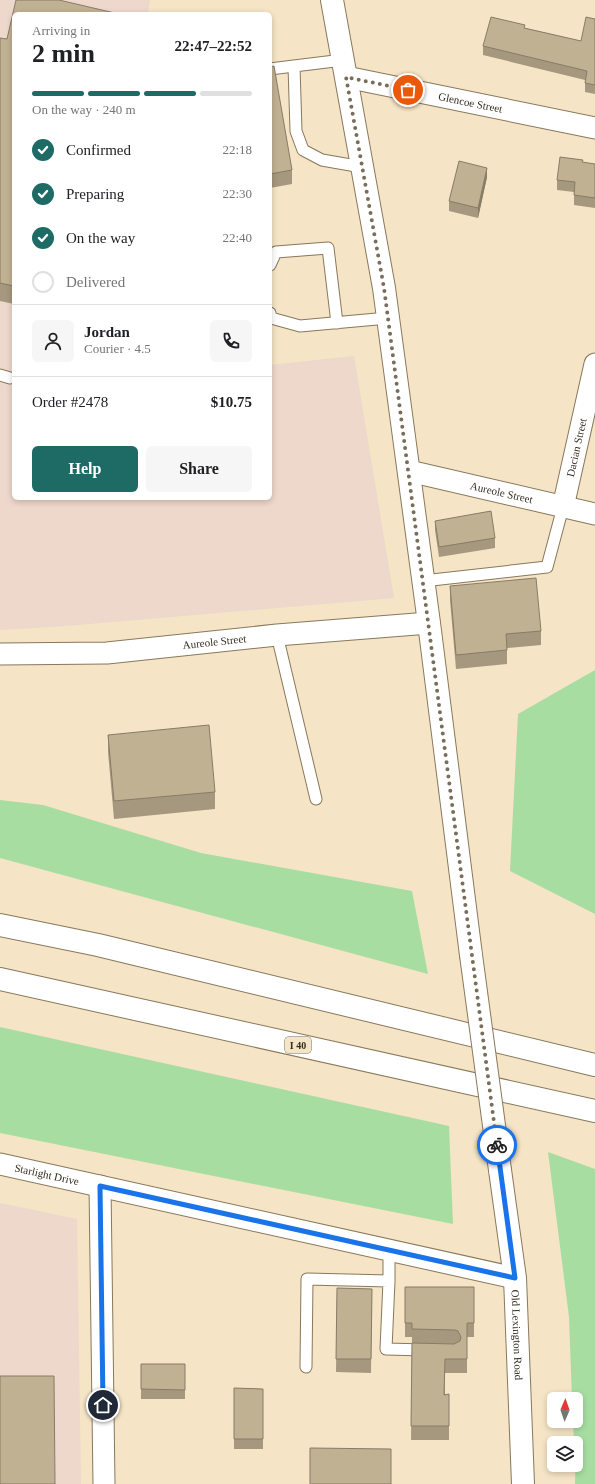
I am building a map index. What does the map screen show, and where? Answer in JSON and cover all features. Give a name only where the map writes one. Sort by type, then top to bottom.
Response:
[{"type":"main road","name":"Old Lexington Road","points":[[332,0],[384,288],[424,581],[471,955],[515,1278],[523,1484]]},
{"type":"main road","points":[[0,916],[98,945]]},
{"type":"main road","points":[[0,925],[98,945],[595,1065]]},
{"type":"main road","name":"I 40","points":[[0,979],[595,1111]]},
{"type":"street","name":"Glencoe Street","points":[[344,69],[595,128]]},
{"type":"street","name":"Dacian Street","points":[[563,507],[595,364]]},
{"type":"street","name":"Aureole Street","points":[[409,470],[595,514]]},
{"type":"street","name":"Aureole Street","points":[[0,654],[107,653],[277,635],[429,622]]},
{"type":"street","name":"Starlight Drive","points":[[0,1164],[390,1249],[515,1278]]},
{"type":"street","points":[[100,1186],[104,1484]]},
{"type":"lane","points":[[294,66],[296,131],[303,150],[322,160],[362,167]]},
{"type":"lane","points":[[272,69],[294,66],[344,69]]},
{"type":"lane","points":[[272,261],[276,252],[328,248],[337,323]]},
{"type":"lane","points":[[272,318],[300,326],[388,318]]},
{"type":"lane","points":[[424,581],[547,567],[563,507]]},
{"type":"lane","points":[[277,635],[316,799]]},
{"type":"lane","points":[[390,1249],[386,1349],[438,1350]]},
{"type":"lane","points":[[306,1367],[306,1279],[389,1282]]},
{"type":"shaded area","points":[[0,0],[150,0],[148,12],[12,12],[12,500],[272,500],[272,365],[354,356],[394,598],[66,626],[0,630]]},
{"type":"shaded area","points":[[0,1203],[77,1219],[81,1484],[0,1484]]},
{"type":"green space","points":[[595,670],[595,914],[510,871],[518,714]]},
{"type":"green space","points":[[0,800],[43,805],[201,853],[412,891],[428,974],[0,858]]},
{"type":"green space","points":[[0,1027],[449,1126],[453,1224],[0,1133]]},
{"type":"green space","points":[[548,1152],[595,1169],[595,1484],[575,1484],[575,1472],[583,1472],[583,1436],[574,1436],[573,1428],[583,1428],[583,1392],[572,1392],[569,1317]]},
{"type":"building","points":[[16,0],[59,0],[110,12],[13,12]]},
{"type":"building","points":[[12,17],[12,286],[0,283],[0,38],[7,39]]},
{"type":"building","points":[[491,17],[525,25],[524,28],[581,41],[586,17],[595,19],[595,85],[585,83],[587,71],[483,46]]},
{"type":"building","points":[[272,66],[274,66],[292,170],[272,174]]},
{"type":"building","points":[[560,157],[583,160],[582,162],[595,164],[595,198],[574,195],[575,182],[557,180]]},
{"type":"building","points":[[459,161],[487,168],[478,208],[449,201]]},
{"type":"building","points":[[491,511],[495,538],[439,547],[435,521]]},
{"type":"building","points":[[536,578],[541,631],[506,634],[507,650],[456,655],[450,586]]},
{"type":"building","points":[[209,725],[215,792],[114,801],[108,735]]},
{"type":"building","points":[[405,1287],[474,1287],[474,1323],[467,1323],[467,1359],[445,1359],[444,1395],[449,1394],[449,1426],[411,1426],[412,1343],[454,1344],[460,1341],[461,1337],[458,1331],[455,1330],[412,1329],[412,1323],[405,1323]]},
{"type":"building","points":[[337,1288],[372,1289],[371,1359],[336,1359]]},
{"type":"building","points":[[141,1364],[185,1364],[185,1390],[141,1389]]},
{"type":"building","points":[[0,1376],[54,1376],[55,1484],[0,1484]]},
{"type":"building","points":[[234,1388],[263,1389],[263,1439],[234,1439]]},
{"type":"building","points":[[310,1448],[391,1449],[391,1484],[310,1484]]},
{"type":"way so far","points":[[408,90],[346,77],[384,288],[424,581],[471,955],[497,1145]]},
{"type":"route","points":[[103,1405],[100,1186],[390,1249],[515,1278],[497,1145]]}]
